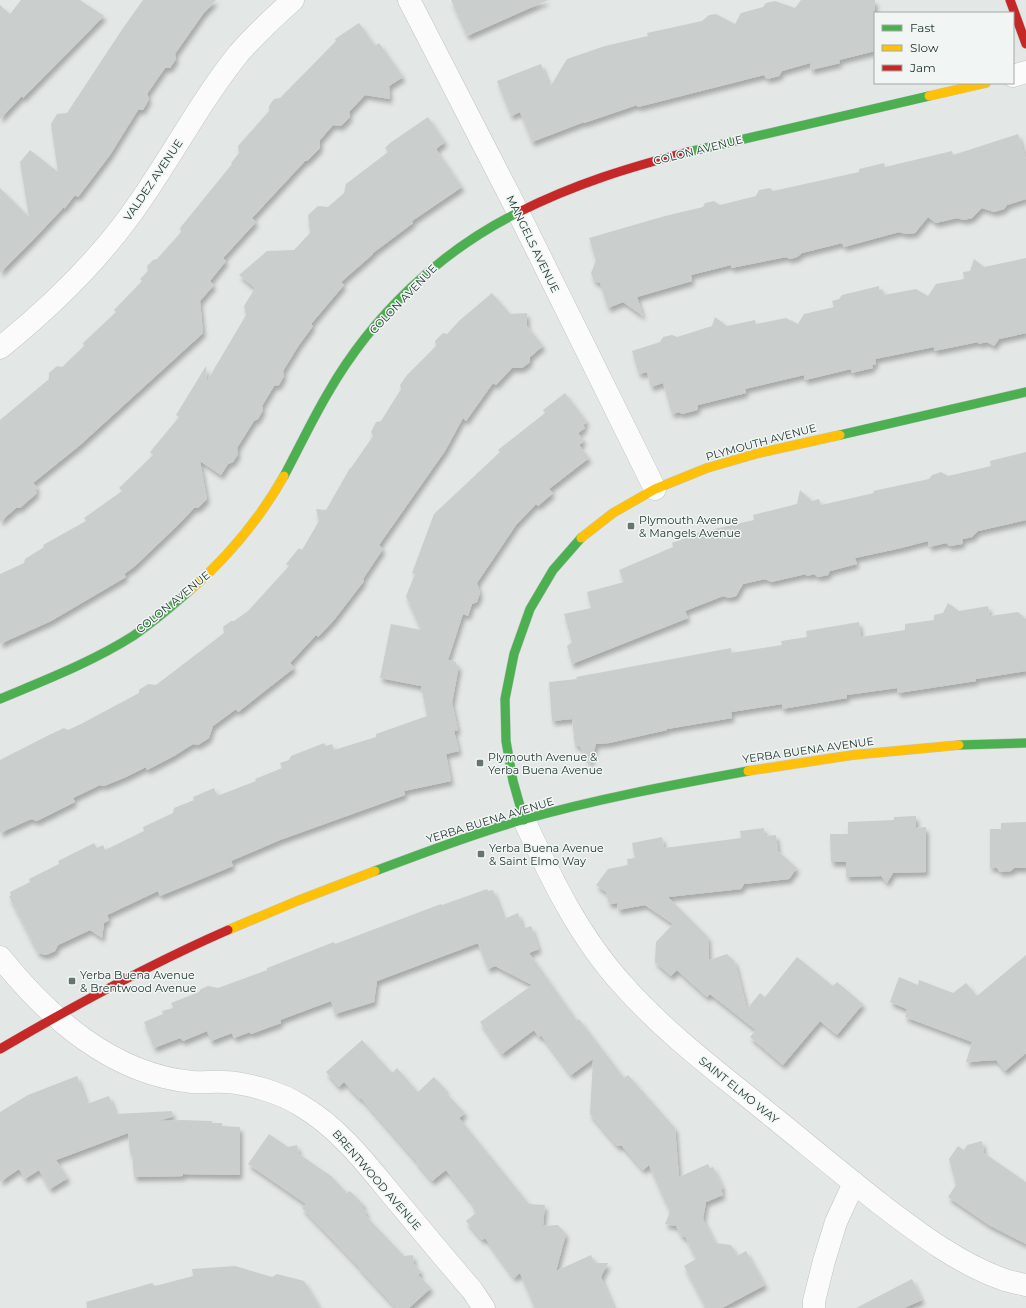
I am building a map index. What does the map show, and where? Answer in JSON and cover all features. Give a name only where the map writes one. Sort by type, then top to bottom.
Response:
[{"type":"street","name":"VALDEZ AVENUE","points":[[0,348],[26,327],[96,258],[128,218],[156,179],[208,95],[239,53],[270,20],[293,0]]},
{"type":"street","name":"MANGELS AVENUE","points":[[409,0],[518,212],[655,489]]},
{"type":"street","points":[[1010,0],[1026,44]]},
{"type":"street","points":[[1014,76],[1026,72]]},
{"type":"street","name":"COLON AVENUE","points":[[0,699],[92,658],[133,635],[176,603],[210,573],[244,536],[271,498],[344,366],[373,328],[404,294],[439,263],[477,236],[518,212],[556,195],[598,178],[641,164],[982,84]]},
{"type":"street","name":"PLYMOUTH AVENUE","points":[[524,820],[513,781],[506,741],[506,699],[514,654],[530,609],[553,570],[583,536],[613,513],[655,489],[707,468],[759,453],[1026,392]]},
{"type":"street","name":"YERBA BUENA AVENUE","points":[[0,1049],[55,1017],[155,963],[269,912],[330,887],[458,840],[524,820],[648,790],[784,764],[852,754],[909,748],[1026,743]]},
{"type":"street","name":"SAINT ELMO WAY","points":[[524,820],[566,905],[591,944],[623,985],[658,1021],[701,1059],[854,1183],[922,1235],[963,1261],[1002,1279],[1026,1285]]},
{"type":"street","name":"BRENTWOOD AVENUE","points":[[0,957],[17,979],[55,1017],[78,1036],[126,1065],[159,1076],[193,1082],[227,1082],[264,1089],[299,1104],[332,1128],[360,1157],[472,1290],[484,1308]]},
{"type":"street","points":[[814,1308],[822,1268],[836,1222],[854,1183]]},
{"type":"building","points":[[21,0],[80,0],[104,16],[23,98],[22,96],[0,119],[0,5],[10,14]]},
{"type":"building","points":[[143,0],[216,0],[203,14],[175,54],[176,59],[170,68],[165,68],[147,94],[149,99],[143,110],[138,110],[110,155],[78,197],[75,195],[64,209],[64,207],[0,273],[0,188],[29,217],[20,162],[30,150],[58,172],[51,124],[57,114],[67,113]]},
{"type":"building","points":[[451,0],[548,0],[467,36]]},
{"type":"building","points":[[801,0],[875,0],[874,51],[839,60],[840,63],[811,70],[810,63],[782,71],[779,76],[767,79],[764,75],[638,107],[637,105],[584,122],[532,142],[520,112],[511,116],[497,81],[541,64],[550,87],[567,59],[605,46],[648,36],[647,33],[702,21],[709,15],[716,14],[735,24],[741,13],[763,7],[766,3],[775,1],[795,8]]},
{"type":"building","points":[[359,23],[375,46],[379,43],[403,77],[389,86],[390,99],[365,95],[349,112],[350,117],[341,126],[333,125],[320,140],[320,148],[307,161],[305,161],[252,218],[256,222],[223,258],[226,261],[210,281],[214,285],[200,301],[203,333],[79,446],[33,483],[38,488],[35,490],[37,493],[20,508],[16,508],[0,522],[0,420],[49,379],[49,373],[57,366],[62,367],[84,346],[83,343],[116,312],[114,310],[142,281],[140,279],[148,271],[147,266],[153,260],[157,259],[181,232],[180,228],[232,164],[231,163],[239,153],[238,146],[269,111],[269,106],[274,99],[280,98],[336,41],[335,39]]},
{"type":"building","points":[[428,117],[445,142],[436,149],[462,187],[412,221],[413,223],[373,253],[341,282],[344,285],[311,324],[313,326],[283,371],[284,376],[279,385],[274,386],[262,406],[263,410],[258,419],[254,421],[237,448],[238,454],[233,462],[228,464],[221,475],[200,461],[207,499],[198,508],[194,508],[134,567],[124,574],[126,577],[51,621],[0,644],[0,574],[24,563],[25,559],[44,547],[43,545],[86,521],[84,518],[122,491],[119,488],[153,455],[150,452],[179,417],[176,415],[206,366],[207,381],[246,315],[244,306],[255,288],[239,275],[267,251],[294,250],[310,233],[308,215],[318,206],[328,207],[344,193],[346,184],[388,152],[385,148],[390,143]]},
{"type":"building","points":[[1018,134],[1026,160],[1026,199],[1007,205],[1004,209],[994,212],[982,208],[972,218],[964,220],[957,218],[936,223],[928,217],[915,233],[906,234],[899,232],[844,247],[842,243],[802,253],[797,257],[790,259],[786,257],[731,268],[731,265],[691,275],[692,281],[637,297],[643,316],[623,302],[608,308],[600,283],[594,281],[591,273],[596,260],[589,238],[665,216],[703,207],[705,203],[714,201],[720,205],[756,196],[759,190],[770,188],[773,191],[859,172],[859,169],[884,163],[885,167],[952,151],[953,155]]},
{"type":"building","points":[[1026,258],[1026,333],[999,339],[994,346],[987,342],[978,344],[978,342],[934,351],[934,347],[875,359],[876,364],[872,365],[873,368],[851,373],[851,369],[805,380],[804,375],[745,389],[746,393],[698,405],[697,410],[682,414],[679,412],[672,414],[663,383],[651,387],[647,372],[639,374],[632,351],[660,342],[663,337],[672,335],[677,337],[712,326],[715,317],[727,326],[755,320],[756,324],[786,318],[798,324],[804,314],[834,307],[832,301],[839,299],[842,295],[879,286],[879,290],[883,290],[884,295],[916,289],[928,296],[936,284],[964,279],[963,272],[970,271],[974,259],[984,267]]},
{"type":"building","points":[[492,293],[510,314],[527,313],[527,326],[543,346],[530,357],[530,362],[522,368],[512,368],[496,385],[493,383],[466,421],[463,418],[445,451],[379,545],[383,549],[363,579],[364,581],[334,620],[318,637],[316,635],[290,663],[294,668],[238,712],[236,709],[213,726],[209,738],[198,745],[193,744],[147,770],[146,767],[104,786],[100,785],[73,798],[75,802],[37,821],[31,819],[0,833],[0,760],[64,728],[68,730],[81,724],[139,693],[139,690],[148,684],[156,685],[224,633],[223,627],[248,611],[289,566],[286,564],[299,548],[302,550],[319,521],[316,509],[326,510],[350,468],[373,436],[371,432],[376,422],[381,421],[401,389],[400,385],[407,375],[436,346],[435,341],[443,333],[447,334],[460,320]]},
{"type":"building","points":[[565,393],[587,422],[583,425],[585,428],[578,433],[584,441],[579,445],[589,458],[549,489],[553,493],[538,506],[536,504],[516,525],[477,583],[480,593],[477,602],[472,604],[468,616],[463,614],[448,660],[456,662],[456,665],[459,666],[452,703],[458,730],[454,731],[459,751],[446,754],[451,781],[404,791],[405,795],[280,840],[231,861],[233,866],[160,896],[158,891],[107,915],[109,920],[104,923],[102,938],[90,930],[58,945],[55,951],[46,955],[38,953],[9,896],[11,896],[10,892],[30,882],[29,879],[59,864],[58,861],[94,843],[97,848],[103,845],[105,850],[144,831],[143,827],[173,813],[174,808],[194,800],[193,797],[214,788],[217,796],[256,781],[255,779],[282,768],[280,763],[289,760],[291,756],[324,743],[326,746],[332,744],[334,750],[376,737],[376,734],[427,716],[421,686],[380,678],[391,624],[421,630],[406,596],[415,574],[412,573],[434,514],[500,452],[498,450],[545,413],[543,410]]},
{"type":"building","points":[[1026,452],[1026,520],[978,531],[972,537],[963,539],[962,544],[950,546],[946,543],[929,547],[928,541],[855,558],[857,564],[830,571],[828,575],[818,577],[814,574],[807,576],[806,574],[771,582],[765,579],[743,584],[736,596],[729,598],[723,596],[685,611],[688,618],[572,664],[567,646],[572,642],[564,614],[591,608],[587,592],[624,582],[619,570],[673,547],[672,543],[705,530],[754,520],[753,515],[797,504],[800,490],[812,501],[819,499],[821,505],[874,493],[873,491],[929,479],[932,475],[941,472],[948,476],[991,466],[990,461]]},
{"type":"building","points":[[948,603],[959,611],[988,606],[990,616],[1018,612],[1026,619],[1026,671],[976,679],[976,681],[898,693],[897,688],[847,695],[847,698],[782,709],[782,704],[731,712],[732,718],[667,729],[609,743],[596,744],[590,764],[579,745],[575,746],[572,719],[552,721],[549,682],[577,679],[576,677],[731,648],[731,653],[782,645],[781,641],[807,637],[806,631],[859,622],[861,637],[905,630],[905,624],[934,620],[934,615],[943,613]]},
{"type":"building","points":[[916,816],[916,828],[926,827],[926,872],[893,873],[887,883],[881,876],[846,877],[846,862],[831,862],[830,834],[848,834],[848,822],[894,820],[894,817]]},
{"type":"building","points":[[1026,822],[1026,868],[1014,868],[1011,871],[1000,872],[997,868],[990,868],[990,829],[1001,829],[1001,823]]},
{"type":"building","points":[[764,828],[765,836],[776,835],[778,851],[797,868],[789,879],[744,884],[741,889],[668,897],[708,937],[709,960],[727,954],[735,962],[747,1009],[760,993],[765,997],[797,957],[833,986],[837,982],[863,1004],[837,1035],[820,1021],[783,1065],[750,1037],[756,1030],[710,994],[707,997],[677,970],[671,976],[655,962],[656,942],[673,924],[645,905],[618,910],[617,903],[609,904],[606,892],[596,885],[608,869],[628,865],[627,859],[635,858],[632,843],[662,837],[664,848],[741,838],[740,831]]},
{"type":"building","points":[[487,889],[488,891],[493,890],[504,919],[518,913],[523,929],[531,926],[539,949],[529,953],[577,1021],[579,1019],[624,1078],[628,1075],[675,1128],[679,1177],[708,1164],[710,1168],[713,1167],[723,1188],[721,1189],[723,1195],[706,1202],[703,1219],[715,1243],[731,1245],[737,1256],[746,1251],[765,1285],[722,1308],[706,1308],[684,1266],[696,1259],[684,1234],[685,1237],[682,1237],[676,1226],[665,1224],[670,1212],[649,1165],[643,1170],[622,1146],[617,1146],[590,1114],[593,1059],[571,1075],[541,1035],[539,1037],[534,1030],[502,1054],[480,1022],[532,985],[495,966],[488,969],[478,943],[377,981],[374,1002],[335,1014],[331,1001],[280,1020],[281,1023],[251,1034],[250,1032],[234,1038],[232,1033],[211,1041],[207,1031],[183,1041],[180,1038],[154,1048],[144,1022],[163,1014],[162,1011],[173,1008],[171,1003],[199,992],[201,989],[208,986],[218,988],[267,970],[267,968],[334,942],[335,944],[441,904],[442,905]]},
{"type":"building","points":[[1026,955],[1026,1053],[1005,1071],[996,1060],[966,1062],[972,1042],[905,1017],[907,1009],[890,1002],[899,977],[918,985],[919,980],[953,993],[966,983],[977,996]]},
{"type":"building","points":[[362,1040],[392,1073],[397,1068],[418,1092],[434,1077],[446,1090],[445,1092],[465,1113],[459,1118],[529,1204],[545,1205],[543,1226],[558,1225],[566,1234],[556,1271],[591,1255],[595,1263],[608,1263],[601,1277],[614,1308],[535,1308],[520,1273],[514,1278],[485,1238],[482,1240],[466,1221],[476,1213],[472,1207],[474,1205],[446,1170],[432,1181],[361,1098],[360,1099],[344,1082],[339,1087],[326,1072]]},
{"type":"building","points":[[77,1076],[87,1104],[109,1096],[116,1114],[172,1111],[173,1116],[159,1121],[212,1121],[212,1123],[222,1123],[222,1126],[240,1127],[240,1175],[183,1174],[183,1176],[134,1177],[132,1153],[130,1153],[128,1133],[56,1160],[68,1178],[50,1189],[39,1170],[25,1179],[19,1169],[0,1182],[0,1112],[28,1095]]},
{"type":"building","points":[[269,1134],[288,1147],[297,1145],[299,1154],[331,1176],[347,1193],[350,1191],[364,1205],[362,1207],[367,1213],[365,1215],[404,1256],[413,1255],[414,1264],[421,1272],[418,1275],[431,1288],[409,1308],[396,1308],[302,1208],[306,1204],[248,1164]]},
{"type":"building","points":[[982,1141],[984,1153],[1026,1182],[1026,1244],[989,1225],[948,1197],[956,1185],[949,1159],[958,1146],[964,1150],[967,1145]]},
{"type":"building","points":[[235,1266],[272,1277],[277,1274],[304,1281],[320,1308],[87,1308],[86,1302],[152,1283],[155,1286],[193,1276],[192,1269]]},
{"type":"building","points":[[912,1279],[922,1300],[904,1308],[856,1308]]},
{"type":"traffic: fast","points":[[688,152],[929,96]]},
{"type":"traffic: fast","points":[[284,476],[322,403],[365,338],[387,312],[410,288],[435,266],[462,246],[519,212]]},
{"type":"traffic: fast","points":[[840,435],[1026,392]]},
{"type":"traffic: fast","points":[[524,820],[513,781],[506,741],[505,699],[514,654],[530,609],[553,570],[581,538]]},
{"type":"traffic: fast","points":[[0,699],[68,670],[133,636],[188,592]]},
{"type":"traffic: fast","points":[[959,745],[1026,743]]},
{"type":"traffic: fast","points":[[375,871],[485,831],[550,812],[634,793],[748,771]]},
{"type":"traffic: slow","points":[[929,96],[982,84]]},
{"type":"traffic: slow","points":[[581,538],[613,513],[655,489],[707,468],[759,453],[840,435]]},
{"type":"traffic: slow","points":[[188,592],[216,566],[241,538],[264,508],[284,476]]},
{"type":"traffic: slow","points":[[748,771],[853,755],[959,745]]},
{"type":"traffic: slow","points":[[228,930],[297,901],[375,871]]},
{"type":"traffic: jam","points":[[1010,0],[1026,44]]},
{"type":"traffic: jam","points":[[519,212],[581,185],[644,164],[688,152]]},
{"type":"traffic: jam","points":[[0,1049],[112,986],[169,957],[228,930]]},
{"type":"place","name":"Plymouth Avenue & Mangels Avenue","points":[[631,526]]},
{"type":"place","name":"Plymouth Avenue & Yerba Buena Avenue","points":[[480,763]]},
{"type":"place","name":"Yerba Buena Avenue & Saint Elmo Way","points":[[481,854]]},
{"type":"place","name":"Yerba Buena Avenue & Brentwood Avenue","points":[[72,981]]}]
